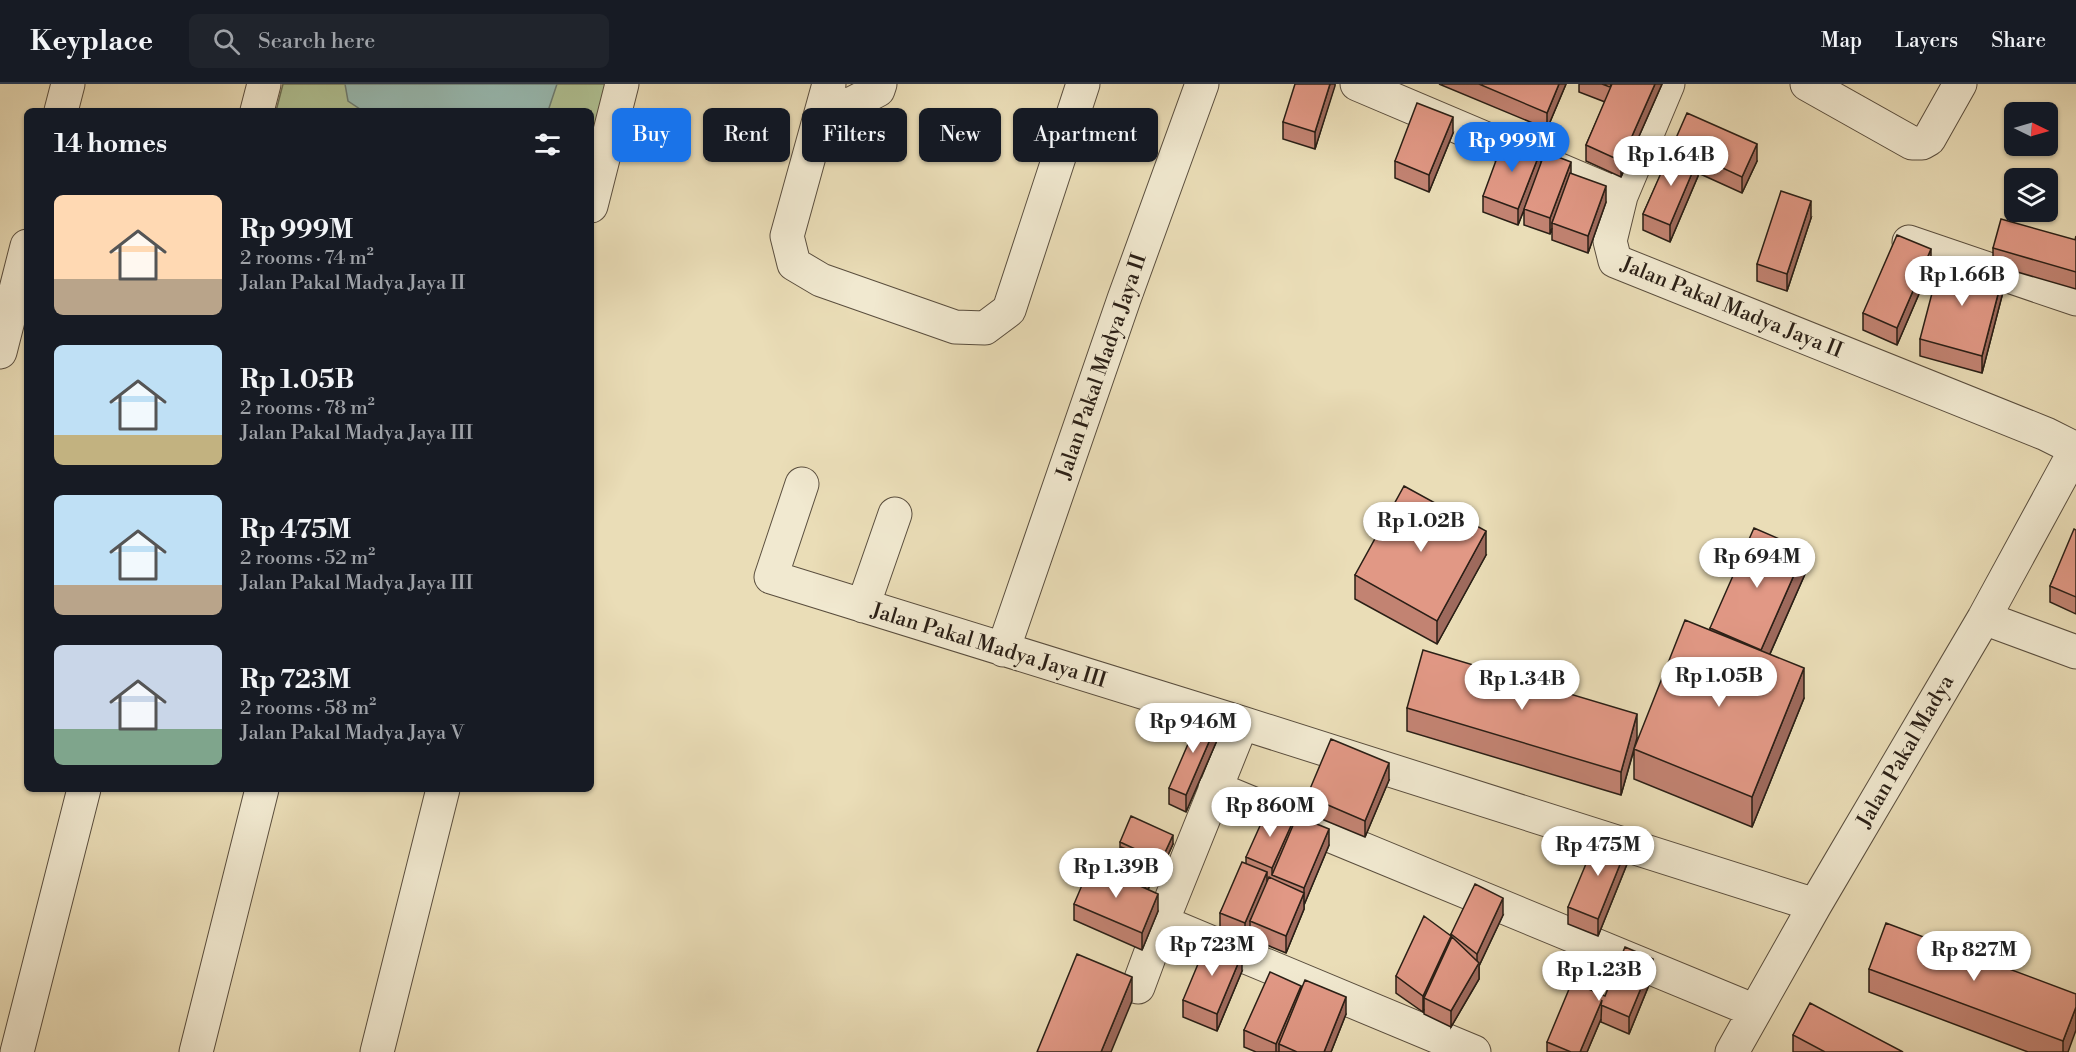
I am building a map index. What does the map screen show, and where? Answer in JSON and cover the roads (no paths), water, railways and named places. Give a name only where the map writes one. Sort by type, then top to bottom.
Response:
[{"type":"street","points":[[63,108],[68,84]]},
{"type":"street","points":[[258,108],[264,84]]},
{"type":"street","points":[[594,194],[622,84]]},
{"type":"street","points":[[880,84],[878,90],[852,104],[826,95],[786,236],[794,264],[821,280],[955,327],[985,328],[1009,310],[1083,84]]},
{"type":"street","name":"Jalan Pakal Madya Jaya II","points":[[1003,650],[1124,299],[1202,84]]},
{"type":"street","points":[[1357,84],[1621,196],[1668,84]]},
{"type":"street","points":[[1807,84],[1912,143],[1922,143],[1929,139],[1960,84]]},
{"type":"street","name":"Jalan Pakal Madya Jaya II","points":[[1621,196],[1610,242],[1615,261],[2035,430],[2076,449]]},
{"type":"street","points":[[1909,242],[2076,299]]},
{"type":"street","points":[[0,352],[20,301],[24,270]]},
{"type":"street","name":"Jalan Pakal Madya","points":[[1732,1052],[1815,905],[1984,618],[2076,449]]},
{"type":"street","name":"Jalan Pakal Madya Jaya III","points":[[802,484],[771,577],[1242,723],[1815,905]]},
{"type":"street","points":[[863,606],[895,514]]},
{"type":"street","points":[[1984,618],[2076,652]]},
{"type":"street","points":[[1138,987],[1242,723]]},
{"type":"street","points":[[1215,788],[1755,1011]]},
{"type":"street","points":[[17,1052],[83,792]]},
{"type":"street","points":[[196,1052],[261,792]]},
{"type":"street","points":[[377,1052],[442,792]]},
{"type":"street","points":[[1162,922],[1474,1052]]},
{"type":"water","points":[[345,84],[557,84],[549,108],[358,108],[348,101]]}]
